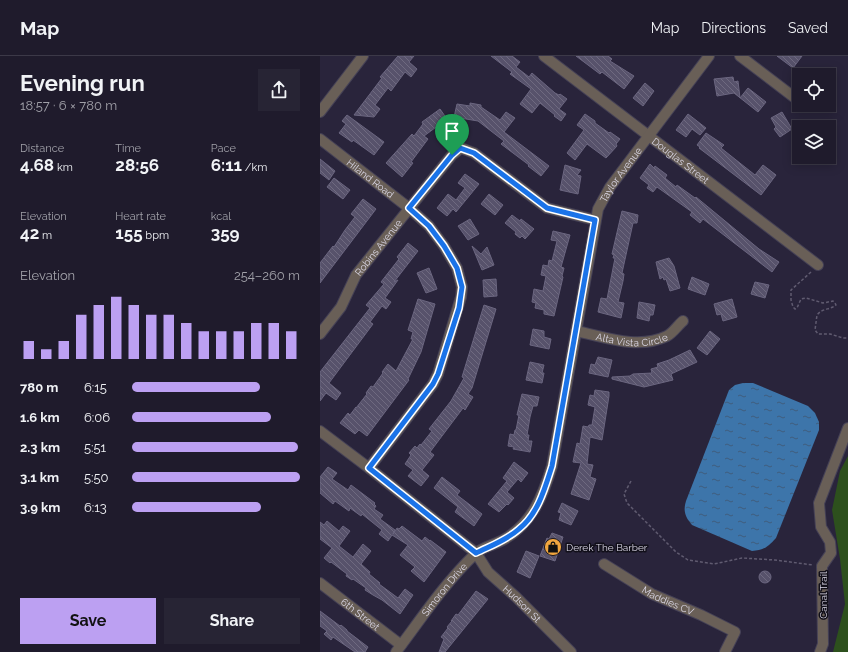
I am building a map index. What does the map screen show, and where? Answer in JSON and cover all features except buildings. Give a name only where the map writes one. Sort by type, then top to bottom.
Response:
[{"type":"street","points":[[320,112],[363,56]]},
{"type":"street","name":"Douglas Street","points":[[544,56],[818,265]]},
{"type":"street","name":"Taylor Avenue","points":[[576,331],[595,220],[598,209],[606,192],[709,56]]},
{"type":"street","points":[[740,56],[792,96]]},
{"type":"street","name":"Hiland Road","points":[[320,139],[409,208],[429,226],[444,246],[457,268],[462,287],[461,297],[438,374],[433,384],[369,468]]},
{"type":"street","name":"Robins Avenue","points":[[320,334],[341,307],[356,275],[452,155],[460,148],[474,153],[547,208],[595,220]]},
{"type":"street","name":"Alta Vista Circle","points":[[576,331],[632,343],[647,342],[668,336],[683,321]]},
{"type":"street","name":"Simoron Drive","points":[[398,648],[455,574],[476,553],[504,540],[520,529],[532,514],[544,492],[552,466],[576,331]]},
{"type":"street","name":"Canal Trail","points":[[820,652],[823,644],[822,566],[831,553],[830,542],[821,527],[819,503],[848,428]]},
{"type":"street","name":"Hudson St","points":[[320,432],[369,468],[476,553],[488,572],[516,597],[571,652]]},
{"type":"street","name":"Maddies CV","points":[[604,564],[652,594],[701,615],[735,632],[725,652]]},
{"type":"street","name":"6th Street","points":[[320,583],[398,648]]},
{"type":"path","points":[[818,265],[791,290],[792,307],[795,309],[797,308],[801,299],[806,298],[823,303],[835,302],[836,305],[823,310],[817,315],[815,330],[818,334],[830,334],[848,338]]},
{"type":"path","points":[[632,481],[624,494],[627,503],[676,552],[688,560],[714,564],[742,558],[775,560],[822,566]]},
{"type":"green space","points":[[848,456],[848,652],[833,652],[845,604],[840,559],[832,510],[840,471]]},
{"type":"water","points":[[753,383],[808,406],[815,413],[819,422],[819,430],[776,538],[766,548],[752,551],[692,525],[686,517],[685,511],[686,501],[729,390],[735,385]]},
{"type":"place","name":"Derek The Barber","points":[[553,547]]},
{"type":"route","points":[[460,148],[474,153],[547,208],[595,220],[552,466],[544,492],[532,514],[520,529],[504,540],[476,553],[369,468],[433,384],[438,374],[459,308],[462,287],[461,278],[457,268],[444,246],[429,226],[409,208],[452,155],[460,148]]}]
